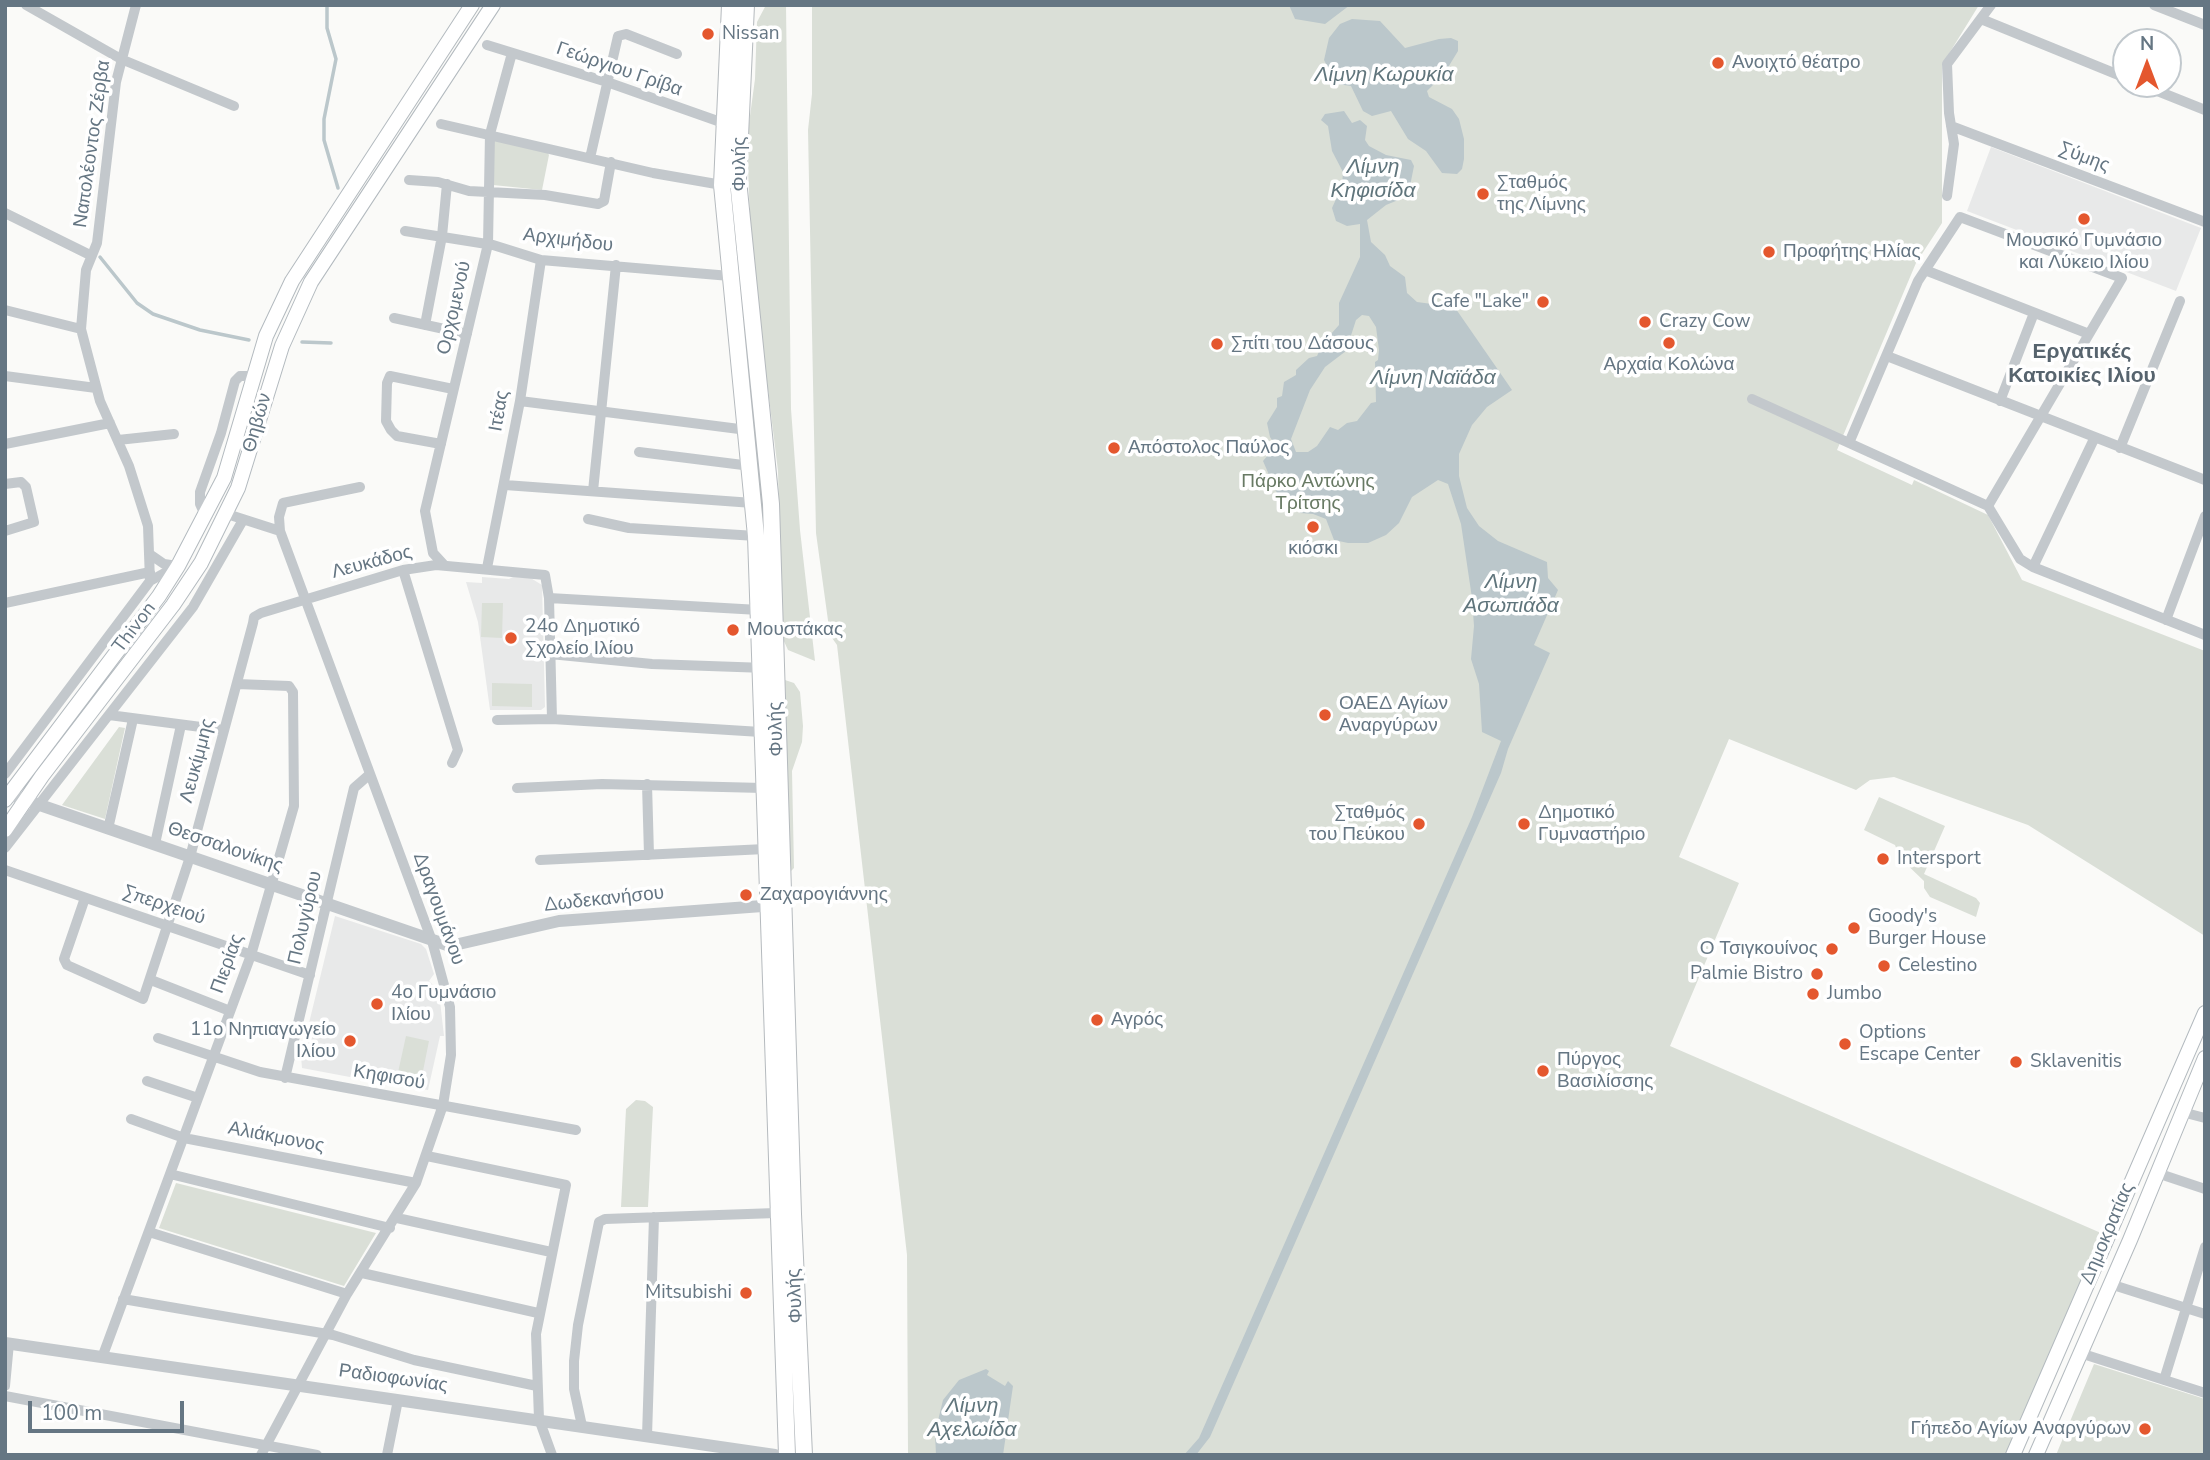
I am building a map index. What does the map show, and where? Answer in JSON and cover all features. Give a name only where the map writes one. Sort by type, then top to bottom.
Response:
[{"type":"main road","name":"Θηβών","points":[[7,796],[159,596],[178,566],[224,478],[266,336],[301,266],[472,5]]},
{"type":"main road","name":"Θηβών","points":[[5,830],[31,803],[190,582],[238,488],[282,346],[311,282],[493,5]]},
{"type":"main road","name":"Φυλής","points":[[730,5],[732,126],[744,257],[766,431],[771,504],[768,668],[776,905],[804,1455]]},
{"type":"main road","name":"Φυλής","points":[[746,5],[732,126],[722,185],[751,466],[759,610],[768,668],[761,732],[765,849],[776,905],[776,1213],[787,1455]]},
{"type":"main road","points":[[745,23],[755,5]]},
{"type":"main road","name":"Δημοκρατίας","points":[[2013,1455],[2205,1013]]},
{"type":"main road","name":"Δημοκρατίας","points":[[2036,1455],[2204,1059]]},
{"type":"street","points":[[26,5],[121,59],[234,106]]},
{"type":"street","name":"Ναπολέοντος Ζέρβα","points":[[81,329],[90,255],[97,243],[121,59],[136,5]]},
{"type":"street","points":[[1947,196],[1954,152],[1947,64],[1991,5]]},
{"type":"street","points":[[2154,5],[2205,25]]},
{"type":"street","points":[[1981,19],[2112,72]]},
{"type":"street","points":[[590,158],[618,36],[626,34],[677,54]]},
{"type":"street","name":"Γεώργιου Γρίβα","points":[[487,45],[607,82],[732,126]]},
{"type":"street","name":"Ορχομενού","points":[[440,565],[433,553],[425,512],[488,244],[490,134],[512,52]]},
{"type":"street","points":[[2175,98],[2205,110]]},
{"type":"street","points":[[441,124],[722,185]]},
{"type":"street","name":"Σύμης","points":[[1951,126],[2205,222]]},
{"type":"street","points":[[409,180],[447,184],[469,191],[602,203],[611,162]]},
{"type":"street","points":[[425,325],[442,236],[447,184]]},
{"type":"street","points":[[5,213],[90,255]]},
{"type":"street","points":[[1849,443],[1925,270],[1960,217],[2122,278],[1987,506]]},
{"type":"street","name":"Αρχιμήδου","points":[[405,231],[488,244],[541,260],[730,276]]},
{"type":"street","name":"Ιτέας","points":[[487,568],[520,401],[541,260]]},
{"type":"street","points":[[593,491],[616,265]]},
{"type":"street","points":[[1925,270],[2089,334]]},
{"type":"street","points":[[2120,448],[2180,302]]},
{"type":"street","points":[[5,310],[81,329],[96,388],[143,509],[151,555],[150,577],[5,775]]},
{"type":"street","points":[[2000,401],[2034,313]]},
{"type":"street","points":[[394,318],[467,334]]},
{"type":"street","points":[[1887,356],[2094,439],[2205,480]]},
{"type":"street","points":[[5,376],[96,388]]},
{"type":"street","points":[[441,444],[397,436],[391,430],[386,421],[385,400],[390,376],[453,389]]},
{"type":"street","points":[[1752,399],[1987,506],[2020,559],[2033,568],[2205,635]]},
{"type":"street","points":[[520,401],[747,430]]},
{"type":"street","points":[[5,444],[110,424]]},
{"type":"street","points":[[118,440],[174,434]]},
{"type":"street","points":[[2033,568],[2094,439]]},
{"type":"street","points":[[639,452],[751,466]]},
{"type":"street","points":[[5,484],[21,482],[26,487],[34,522],[5,531]]},
{"type":"street","points":[[505,485],[753,503]]},
{"type":"street","points":[[227,514],[280,531],[279,517],[283,503],[360,487]]},
{"type":"street","points":[[588,519],[629,528],[756,536]]},
{"type":"street","points":[[5,848],[31,803],[109,715],[193,607],[243,520]]},
{"type":"street","points":[[2166,620],[2204,523]]},
{"type":"street","name":"Δραγουμάνου","points":[[264,1450],[347,1294],[397,1218],[416,1183],[443,1105],[452,1055],[452,1028],[444,979],[432,941],[280,531]]},
{"type":"street","points":[[151,555],[164,564],[178,566]]},
{"type":"street","name":"Λευκάδος","points":[[254,617],[403,570],[440,565],[545,575],[548,598]]},
{"type":"street","points":[[5,603],[150,577],[178,566]]},
{"type":"street","points":[[403,570],[458,750],[452,762]]},
{"type":"street","points":[[552,719],[548,598],[759,610]]},
{"type":"street","name":"Λευκίμμης","points":[[85,898],[65,952],[67,965],[138,998],[146,995],[190,857],[254,617]]},
{"type":"street","points":[[550,654],[652,664],[768,668]]},
{"type":"street","name":"Πιερίας","points":[[103,1355],[251,955],[273,884],[296,789],[293,692],[289,686],[237,684]]},
{"type":"street","points":[[109,715],[224,730]]},
{"type":"street","points":[[108,829],[134,719]]},
{"type":"street","points":[[497,720],[552,719],[761,732]]},
{"type":"street","points":[[155,845],[181,725]]},
{"type":"street","name":"Πολυγύρου","points":[[285,1077],[354,788],[370,774]]},
{"type":"street","points":[[517,788],[647,784],[763,788]]},
{"type":"street","points":[[647,784],[649,855]]},
{"type":"street","name":"Θεσσαλονίκης","points":[[7,796],[273,884],[432,941]]},
{"type":"street","points":[[540,860],[765,849]]},
{"type":"street","name":"Σπερχειού","points":[[5,870],[310,975]]},
{"type":"street","name":"Δωδεκανήσου","points":[[432,941],[460,946],[553,922],[776,905]]},
{"type":"street","points":[[151,980],[230,1011]]},
{"type":"street","name":"Κηφισού","points":[[158,1038],[212,1057],[285,1077],[576,1130]]},
{"type":"street","points":[[147,1081],[198,1098]]},
{"type":"street","points":[[2182,1112],[2205,1118]]},
{"type":"street","name":"Αλιάκμονος","points":[[131,1119],[184,1138],[416,1183]]},
{"type":"street","points":[[427,1156],[566,1185],[538,1313],[537,1386],[540,1419],[552,1455]]},
{"type":"street","points":[[2157,1173],[2205,1189]]},
{"type":"street","points":[[170,1174],[390,1228]]},
{"type":"street","points":[[582,1426],[574,1389],[574,1361],[578,1325],[600,1222],[605,1219],[776,1213]]},
{"type":"street","points":[[648,1436],[654,1217]]},
{"type":"street","points":[[397,1218],[551,1252]]},
{"type":"street","points":[[149,1231],[347,1294]]},
{"type":"street","points":[[2164,1380],[2205,1247]]},
{"type":"street","points":[[362,1273],[538,1313]]},
{"type":"street","points":[[2110,1284],[2205,1314]]},
{"type":"street","points":[[123,1299],[325,1334],[414,1360],[537,1386]]},
{"type":"street","points":[[5,1387],[7,1343]]},
{"type":"street","name":"Ραδιοφωνίας","points":[[7,1343],[775,1455]]},
{"type":"street","points":[[2080,1353],[2205,1393]]},
{"type":"street","points":[[5,1396],[264,1450],[317,1455]]},
{"type":"street","points":[[387,1455],[398,1400]]},
{"type":"shaded area","name":"Μουσικό Γυμνάσιο και Λύκειο Ιλίου","points":[[1991,147],[2201,228],[2176,291],[1967,211]]},
{"type":"shaded area","name":"24ο Δημοτικό Σχολείο Ιλίου","points":[[517,575],[529,577],[542,585],[545,707],[541,710],[490,710],[478,622],[466,582],[482,583],[482,577],[509,579]]},
{"type":"shaded area","name":"4ο Γυμνάσιο Ιλίου","points":[[335,916],[421,944],[426,949],[434,974],[429,981],[436,988],[440,1001],[444,1036],[440,1036],[428,1090],[386,1083],[379,1077],[371,1081],[302,1068],[301,1056]]},
{"type":"green space","points":[[766,5],[786,5],[791,409],[800,530],[815,661],[788,650],[782,637],[778,471],[751,251],[747,138],[755,79],[757,22]]},
{"type":"green space","name":"Πάρκο Αντώνης Τρίτσης","points":[[812,5],[1979,5],[1942,65],[1942,223],[1916,263],[1837,450],[1912,485],[1914,480],[1988,515],[2022,580],[2205,651],[2205,936],[2028,825],[1894,777],[1870,780],[1856,790],[1729,739],[1679,857],[1739,883],[1670,1046],[2101,1233],[2006,1455],[908,1455],[907,1255],[837,645],[830,635],[816,533],[808,130],[812,94]]},
{"type":"green space","points":[[496,139],[547,151],[549,155],[542,190],[493,185],[493,141]]},
{"type":"green space","points":[[482,603],[503,603],[502,638],[481,637]]},
{"type":"green space","points":[[785,680],[794,683],[800,692],[803,726],[802,742],[792,771],[794,868],[789,873]]},
{"type":"green space","points":[[492,683],[532,684],[532,707],[492,706]]},
{"type":"green space","points":[[119,727],[125,728],[105,819],[62,805]]},
{"type":"green space","points":[[1879,797],[1945,826],[1924,874],[1976,898],[1980,903],[1976,917],[1930,897],[1924,888],[1924,881],[1900,858],[1895,845],[1864,830]]},
{"type":"green space","points":[[406,1036],[429,1041],[421,1081],[397,1077]]},
{"type":"green space","points":[[636,1100],[645,1101],[653,1107],[648,1207],[621,1207],[626,1109]]},
{"type":"green space","points":[[176,1183],[376,1233],[344,1286],[159,1228]]},
{"type":"green space","name":"Γήπεδο Αγίων Αναργύρων","points":[[2094,1364],[2205,1399],[2205,1455],[2056,1455]]},
{"type":"water","points":[[1289,5],[1350,5],[1325,24],[1295,19]]},
{"type":"water","name":"Λίμνη Κωρυκία","points":[[1352,19],[1380,21],[1405,48],[1439,39],[1451,38],[1458,41],[1458,51],[1444,74],[1427,91],[1429,97],[1452,109],[1459,119],[1464,139],[1464,159],[1462,169],[1457,174],[1442,173],[1426,151],[1408,139],[1391,111],[1372,116],[1363,111],[1351,86],[1337,84],[1324,60],[1329,38],[1340,24]]},
{"type":"water","name":"Λίμνη Ναϊάδα","points":[[1344,111],[1352,123],[1360,120],[1367,126],[1365,140],[1369,146],[1386,155],[1411,160],[1414,166],[1408,196],[1386,205],[1367,220],[1371,242],[1385,255],[1390,266],[1405,277],[1407,293],[1417,302],[1432,304],[1449,299],[1512,390],[1487,407],[1472,425],[1459,454],[1459,476],[1467,508],[1479,526],[1498,541],[1547,562],[1548,578],[1558,590],[1534,645],[1550,653],[1508,749],[1501,773],[1210,1437],[1196,1455],[1184,1455],[1199,1438],[1472,817],[1501,741],[1482,732],[1479,684],[1471,659],[1474,626],[1472,598],[1461,524],[1448,484],[1438,480],[1412,497],[1399,523],[1386,535],[1368,543],[1348,543],[1334,540],[1326,519],[1300,513],[1297,502],[1277,493],[1263,461],[1276,446],[1270,437],[1267,423],[1277,407],[1277,398],[1282,396],[1284,382],[1296,375],[1296,370],[1309,358],[1317,356],[1323,343],[1339,325],[1339,303],[1360,257],[1360,224],[1347,226],[1336,221],[1332,208],[1342,186],[1343,172],[1332,151],[1328,126],[1321,120],[1325,114]],"holes":[[[1362,315],[1369,316],[1376,327],[1379,350],[1378,360],[1375,362],[1376,402],[1371,403],[1357,421],[1347,423],[1338,430],[1330,427],[1317,446],[1308,452],[1296,452],[1291,439],[1310,390],[1325,367],[1346,351],[1356,320]]]},
{"type":"water","name":"Λίμνη Αχελωίδα","points":[[986,1369],[989,1371],[987,1375],[1005,1386],[1008,1381],[1013,1386],[1003,1455],[936,1455],[935,1433],[943,1400],[959,1380]]},
{"type":"waterway","points":[[327,5],[327,28],[336,59],[324,119],[324,140],[338,188]]},
{"type":"waterway","points":[[100,257],[137,303],[153,314],[200,330],[249,340]]},
{"type":"waterway","points":[[302,342],[331,343]]},
{"type":"place","name":"Nissan","points":[[708,34]]},
{"type":"place","name":"Ανοιχτό θέατρο","points":[[1718,63]]},
{"type":"place","name":"Σταθμός της Λίμνης","points":[[1483,194]]},
{"type":"place","name":"Μουσικό Γυμνάσιο και Λύκειο Ιλίου","points":[[2084,219]]},
{"type":"place","name":"Προφήτης Ηλίας","points":[[1769,252]]},
{"type":"place","name":"Cafe \"Lake\"","points":[[1543,302]]},
{"type":"place","name":"Crazy Cow","points":[[1645,322]]},
{"type":"place","name":"Αρχαία Κολώνα","points":[[1669,343]]},
{"type":"place","name":"Σπίτι του Δάσους","points":[[1217,344]]},
{"type":"place","name":"Απόστολος Παύλος","points":[[1114,448]]},
{"type":"place","name":"κιόσκι","points":[[1313,527]]},
{"type":"place","name":"Μουστάκας","points":[[733,630]]},
{"type":"place","name":"24ο Δημοτικό Σχολείο Ιλίου","points":[[511,638]]},
{"type":"place","name":"ΟΑΕΔ Αγίων Αναργύρων","points":[[1325,715]]},
{"type":"place","name":"Σταθμός του Πεύκου","points":[[1419,824]]},
{"type":"place","name":"Δημοτικό Γυμναστήριο","points":[[1524,824]]},
{"type":"place","name":"Intersport","points":[[1883,859]]},
{"type":"place","name":"Ζαχαρογιάννης","points":[[746,895]]},
{"type":"place","name":"Goody's Burger House","points":[[1854,928]]},
{"type":"place","name":"Ο Τσιγκουίνος","points":[[1832,949]]},
{"type":"place","name":"Celestino","points":[[1884,966]]},
{"type":"place","name":"Palmie Bistro","points":[[1817,974]]},
{"type":"place","name":"Jumbo","points":[[1813,994]]},
{"type":"place","name":"4ο Γυμνάσιο Ιλίου","points":[[377,1004]]},
{"type":"place","name":"Αγρός","points":[[1097,1020]]},
{"type":"place","name":"11ο Νηπιαγωγείο Ιλίου","points":[[350,1041]]},
{"type":"place","name":"Options Escape Center","points":[[1845,1044]]},
{"type":"place","name":"Sklavenitis","points":[[2016,1062]]},
{"type":"place","name":"Πύργος Βασιλίσσης","points":[[1543,1071]]},
{"type":"place","name":"Mitsubishi","points":[[746,1293]]},
{"type":"place","name":"Γήπεδο Αγίων Αναργύρων","points":[[2145,1429]]},
{"type":"district","name":"Εργατικές Κατοικίες Ιλίου","points":[[2082,365]]},
{"type":"water label","name":"Λίμνη Κηφισίδα","points":[[1373,180]]},
{"type":"water label","name":"Λίμνη Ασωπιάδα","points":[[1511,595]]}]
